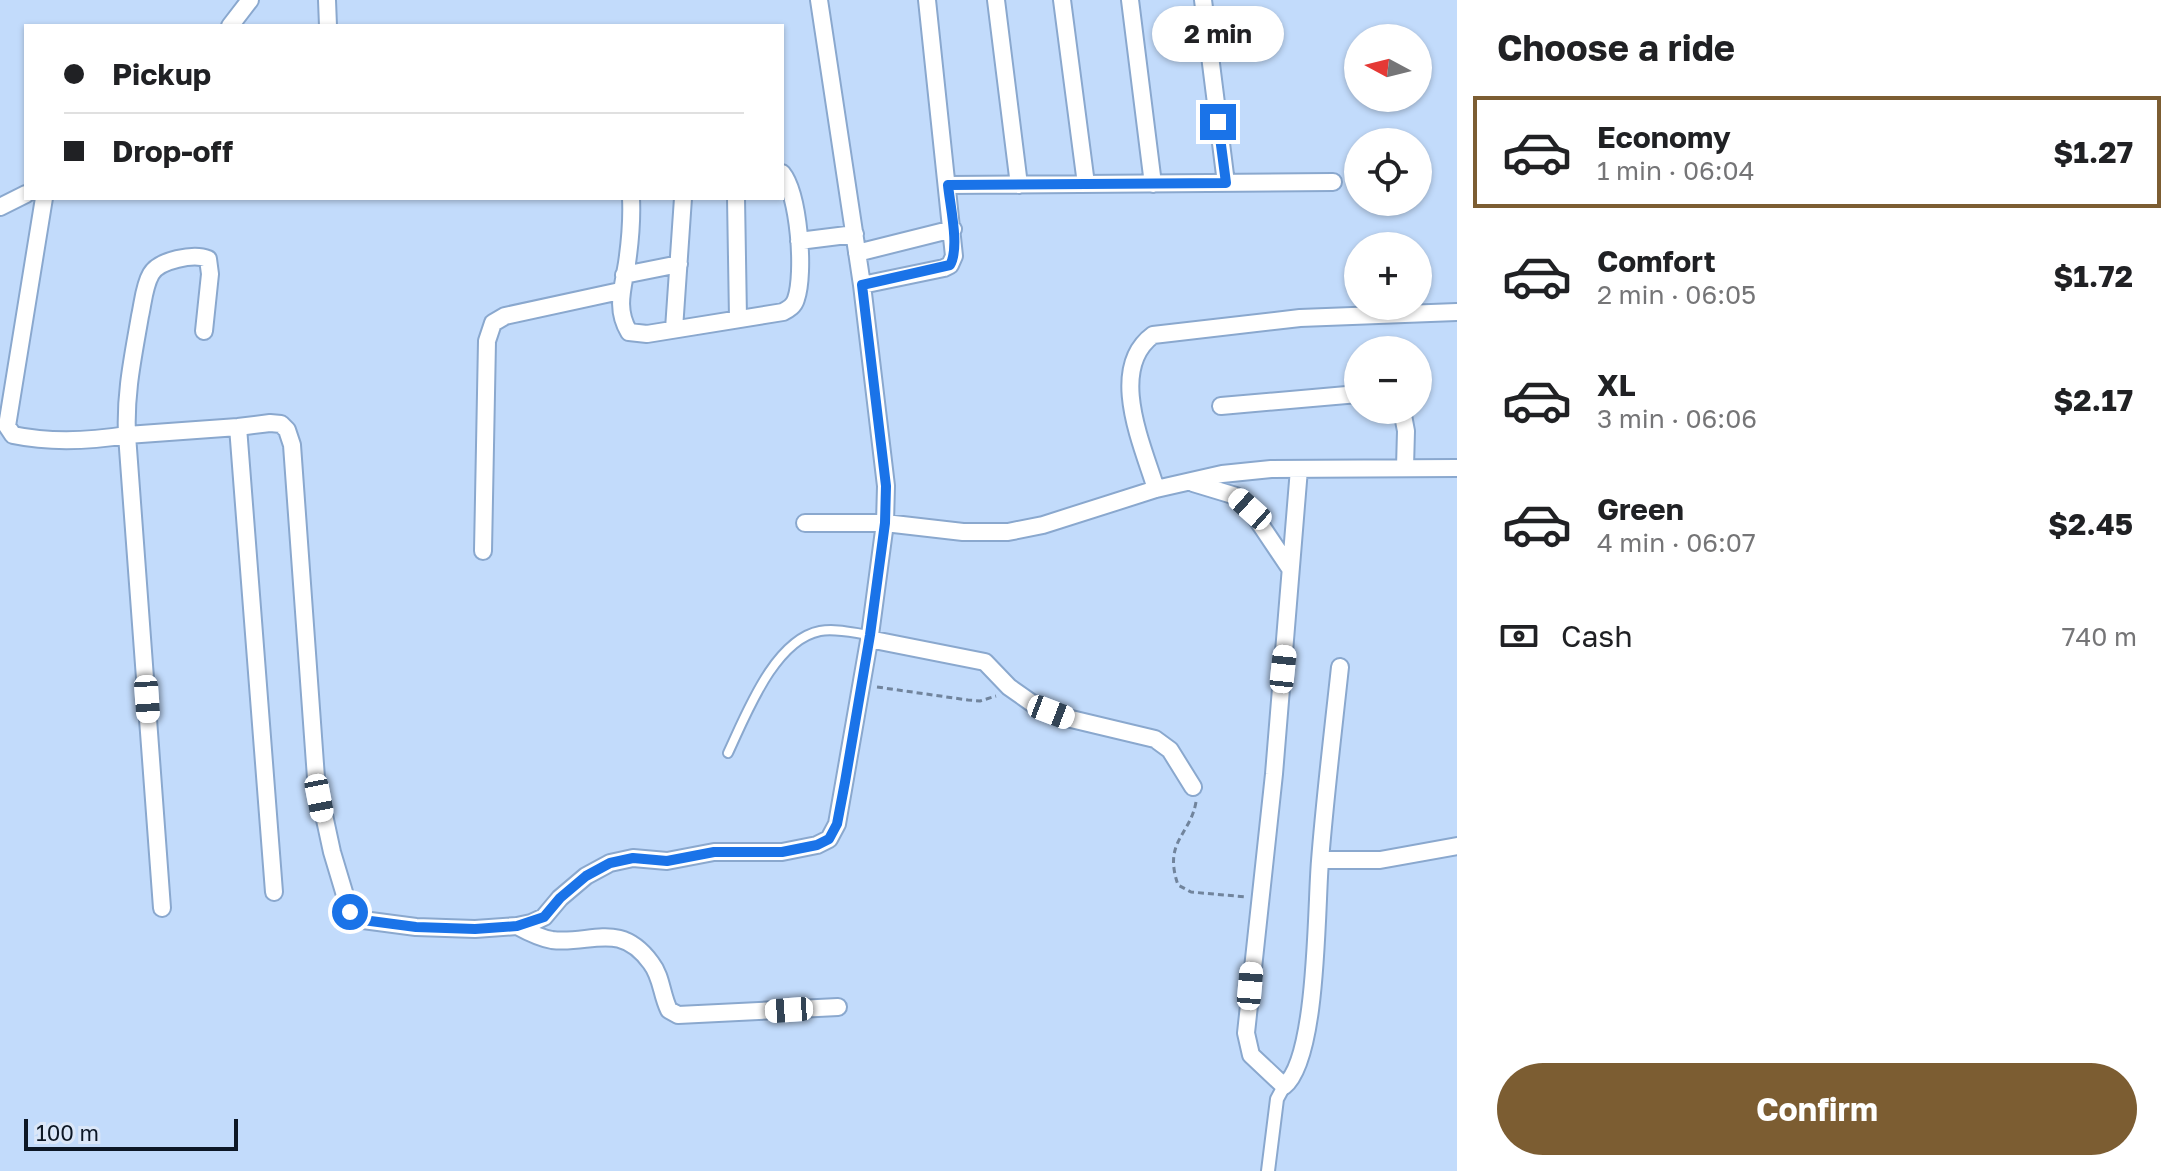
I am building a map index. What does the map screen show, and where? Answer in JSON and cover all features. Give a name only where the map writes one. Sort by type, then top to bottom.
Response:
[{"type":"street","points":[[232,24],[250,0]]},
{"type":"street","points":[[327,0],[328,24]]},
{"type":"street","points":[[44,200],[7,426],[13,435],[33,439],[93,439],[281,424],[287,430],[292,445],[316,778],[332,852],[350,912],[363,920],[416,927],[475,929],[517,926],[544,917],[560,898],[586,876],[610,863],[633,858],[667,861],[714,852],[782,852],[817,845],[829,839],[837,824],[869,637],[885,523],[886,486],[855,234],[819,0]]},
{"type":"street","points":[[862,285],[950,265],[954,256],[927,0]]},
{"type":"street","points":[[996,0],[1019,185]]},
{"type":"street","points":[[1062,0],[1086,184]]},
{"type":"street","points":[[1130,0],[1153,184]]},
{"type":"street","points":[[1203,0],[1226,183]]},
{"type":"street","points":[[631,200],[621,311],[629,332],[637,335],[783,312],[792,307],[797,299],[799,241],[792,193],[784,177]]},
{"type":"street","points":[[948,185],[1333,182]]},
{"type":"street","points":[[0,207],[24,195]]},
{"type":"street","points":[[674,329],[683,200]]},
{"type":"street","points":[[736,200],[738,318]]},
{"type":"street","points":[[857,253],[953,229]]},
{"type":"street","points":[[799,241],[855,234]]},
{"type":"street","points":[[162,908],[127,435],[128,375],[146,285],[153,270],[160,265],[193,257],[208,259],[210,274],[204,331]]},
{"type":"street","points":[[483,551],[487,341],[493,323],[505,316],[679,264]]},
{"type":"street","points":[[1156,489],[1132,409],[1130,387],[1137,354],[1153,335],[1300,318],[1457,312]]},
{"type":"street","points":[[1221,406],[1344,395]]},
{"type":"street","points":[[1405,424],[1405,467]]},
{"type":"street","points":[[238,427],[274,892]]},
{"type":"street","points":[[805,523],[885,523],[963,532],[1008,532],[1043,525],[1156,489],[1222,474],[1271,469],[1457,468]]},
{"type":"street","points":[[1284,1086],[1251,1055],[1246,1033],[1287,638],[1289,567],[1299,469]]},
{"type":"street","points":[[1191,483],[1236,496],[1250,509],[1289,567]]},
{"type":"street","points":[[869,637],[972,657],[985,662],[1009,687],[1036,706],[1067,718],[1155,739],[1170,750],[1193,787]]},
{"type":"street","points":[[1268,1171],[1274,1110],[1284,1086],[1297,1070],[1311,1005],[1320,860],[1340,667]]},
{"type":"street","points":[[1320,860],[1380,860],[1457,846]]},
{"type":"street","points":[[517,926],[551,940],[600,935],[617,938],[633,946],[649,959],[658,973],[669,1010],[678,1015],[838,1007]]},
{"type":"lane","points":[[728,753],[769,670],[801,639],[829,630],[869,637]]},
{"type":"path","points":[[861,685],[980,701],[998,695],[1009,687]]},
{"type":"path","points":[[1193,787],[1196,805],[1193,816],[1179,837],[1174,855],[1174,874],[1178,885],[1191,892],[1262,898]]},
{"type":"route","points":[[350,912],[363,920],[380,924],[444,929],[517,926],[544,917],[560,898],[586,876],[610,863],[633,858],[681,860],[714,852],[782,852],[817,845],[829,839],[837,824],[845,782],[885,523],[886,486],[862,285],[950,265],[954,244],[948,185],[1226,183],[1218,122]]}]
